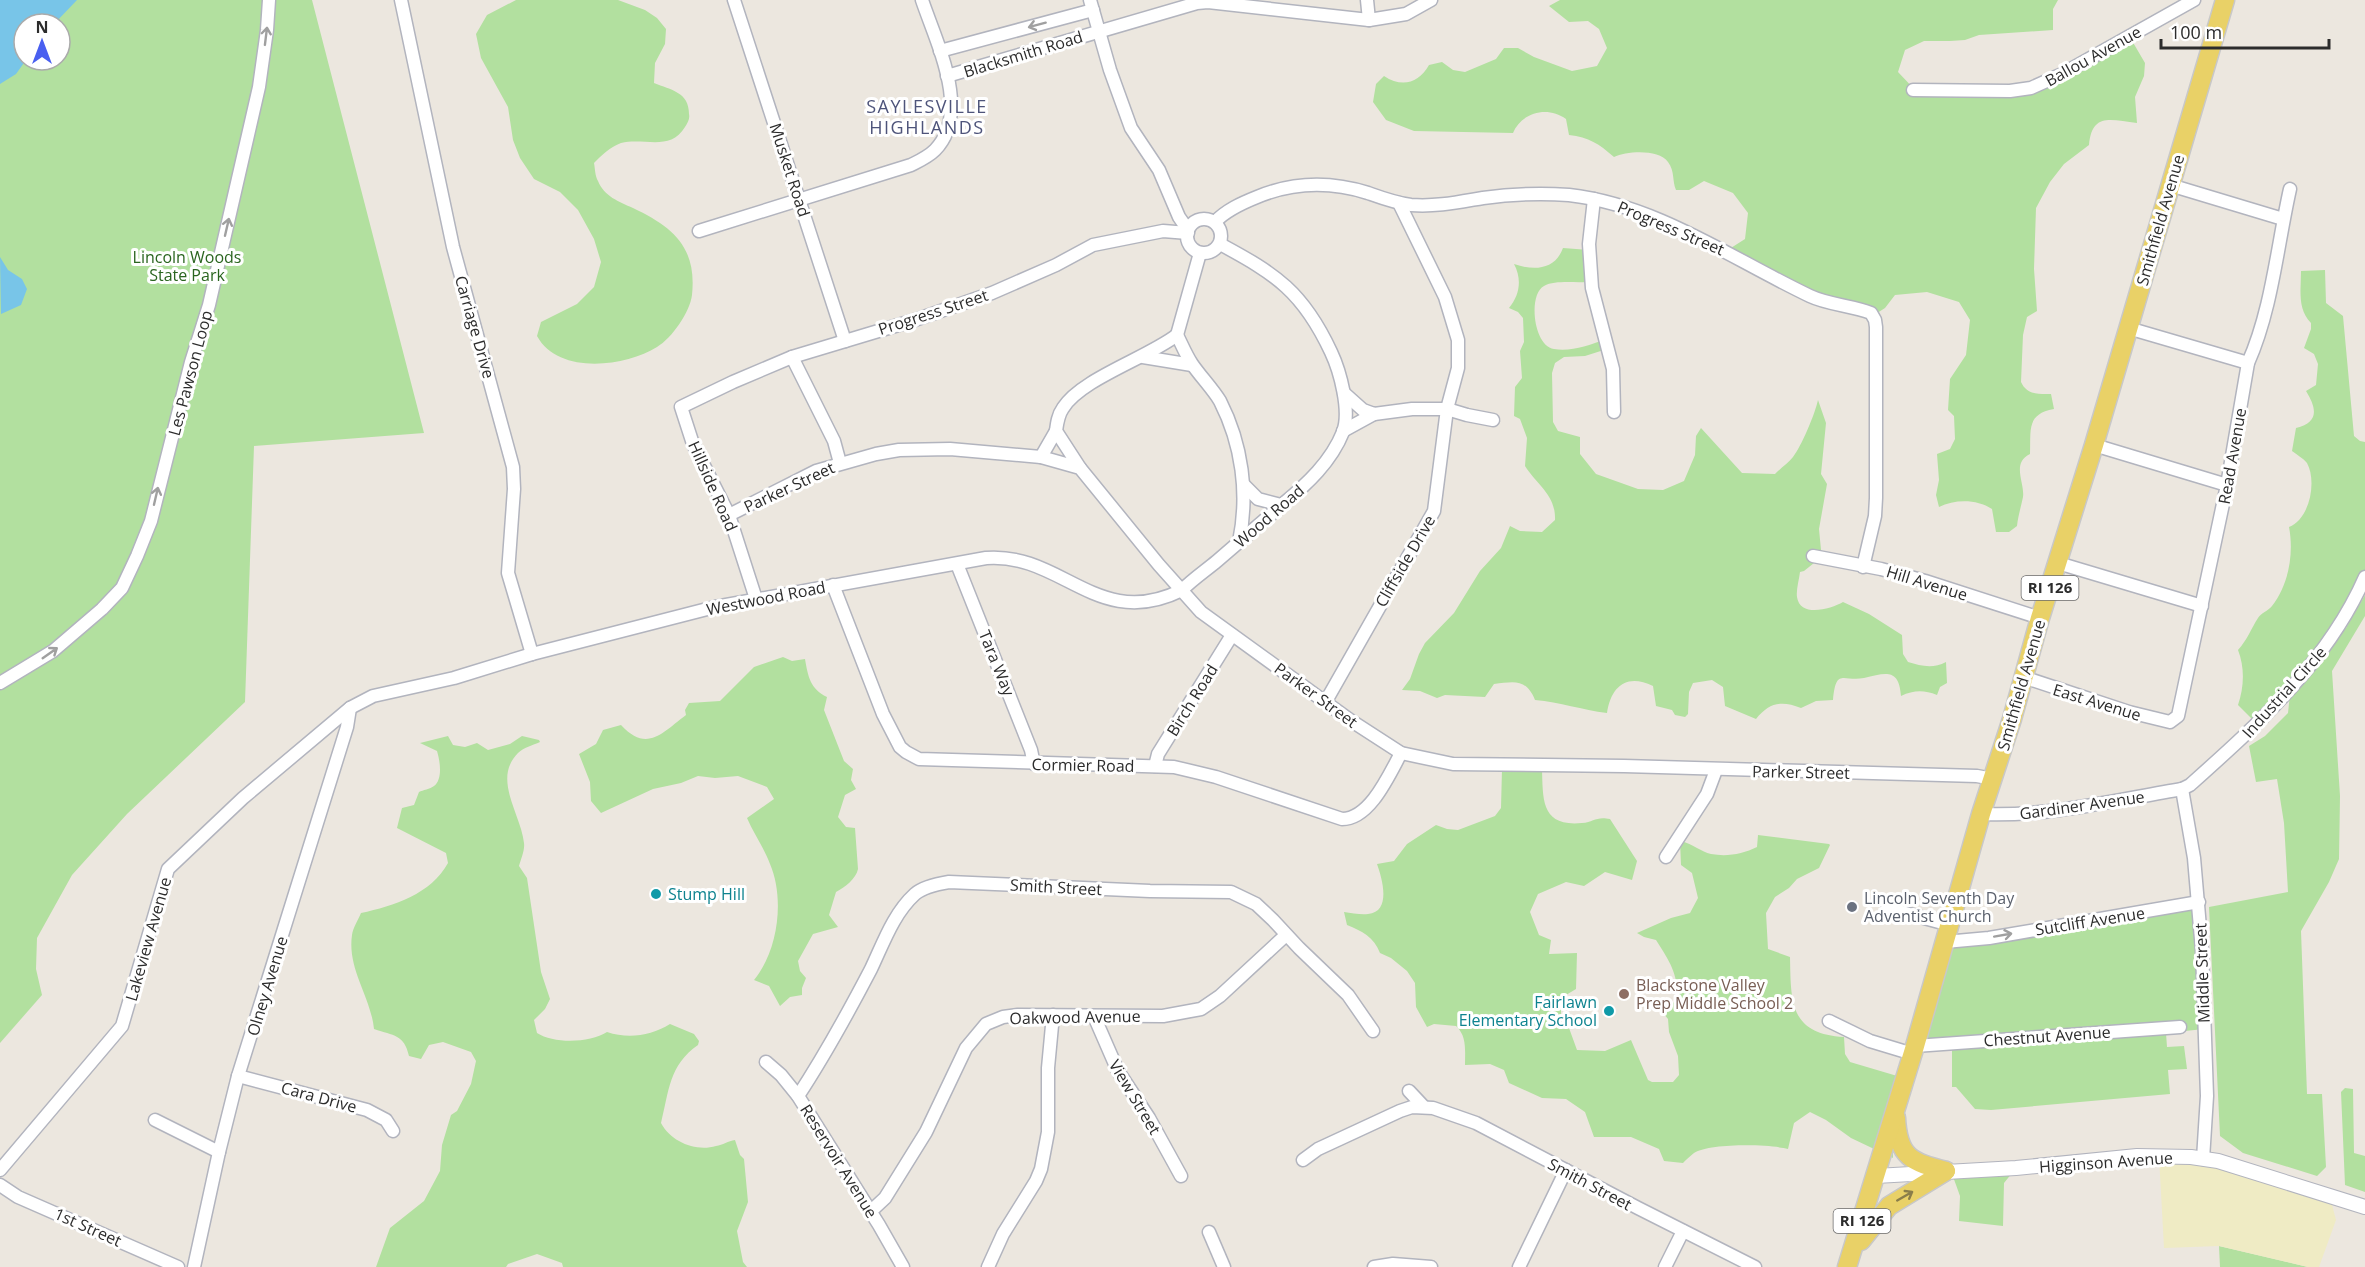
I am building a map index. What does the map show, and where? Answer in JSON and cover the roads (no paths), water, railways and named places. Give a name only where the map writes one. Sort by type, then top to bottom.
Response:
[{"type":"main road","name":"Smithfield Avenue","points":[[1850,1260],[2225,0]]},
{"type":"main road","points":[[1896,1108],[1898,1135],[1906,1155],[1924,1166],[1946,1171]]},
{"type":"main road","points":[[1850,1260],[1869,1228],[1889,1206],[1946,1171]]},
{"type":"street","name":"Les Pawson Loop","points":[[0,683],[53,651],[102,609],[122,588],[151,521],[191,362],[209,305],[259,87],[267,30],[268,0]]},
{"type":"street","name":"Carriage Drive","points":[[402,0],[453,246],[513,467],[514,489],[508,573],[532,654]]},
{"type":"street","name":"Musket Road","points":[[734,0],[845,341]]},
{"type":"street","points":[[699,231],[911,165],[934,150],[943,140],[950,120],[951,97],[940,51],[922,0]]},
{"type":"street","points":[[1367,0],[1369,20]]},
{"type":"street","name":"Blacksmith Road","points":[[946,76],[1209,1],[1369,20],[1406,14],[1431,0]]},
{"type":"street","name":"Ballou Avenue","points":[[1913,90],[2010,91],[2031,88],[2072,68],[2194,0]]},
{"type":"street","points":[[1092,5],[1110,70],[1131,128],[1162,177],[1179,218],[1188,231],[1190,244],[1200,253]]},
{"type":"street","name":"Blacksmith Road","points":[[940,51],[1092,5]]},
{"type":"street","name":"Progress Street","points":[[1215,222],[1222,214],[1251,199],[1273,190],[1303,184],[1331,185],[1399,203],[1437,205],[1520,194],[1594,199],[1649,216],[1729,252],[1812,297],[1871,313],[1876,327],[1876,498],[1875,516],[1863,567]]},
{"type":"street","points":[[2170,185],[2283,219]]},
{"type":"street","name":"Read Avenue","points":[[2173,721],[2178,716],[2180,707],[2227,485],[2248,363],[2256,344],[2271,285],[2290,189]]},
{"type":"street","points":[[1594,199],[1589,244],[1592,288],[1613,369],[1614,412]]},
{"type":"street","name":"Cliffside Drive","points":[[1326,701],[1434,511],[1447,409],[1458,368],[1458,340],[1439,281],[1399,203]]},
{"type":"street","points":[[1188,231],[1194,224],[1205,219],[1215,222],[1219,228],[1220,244],[1214,251],[1200,253]]},
{"type":"street","name":"Progress Street","points":[[681,407],[792,357],[915,320],[992,293],[1102,243],[1163,231],[1188,231]]},
{"type":"street","name":"Wood Road","points":[[1182,590],[1317,474],[1343,431],[1344,393],[1334,358],[1325,339],[1297,297],[1279,279],[1220,244]]},
{"type":"street","points":[[1041,458],[1056,431],[1063,407],[1072,398],[1118,368],[1143,357],[1177,335],[1200,253]]},
{"type":"street","points":[[2128,328],[2248,363]]},
{"type":"street","points":[[1177,335],[1192,365],[1219,400],[1235,439],[1244,485],[1243,522],[1239,542]]},
{"type":"street","points":[[792,357],[834,441],[840,463]]},
{"type":"street","points":[[1143,357],[1192,365]]},
{"type":"street","points":[[1344,393],[1363,410],[1374,414]]},
{"type":"street","name":"Hillside Road","points":[[681,407],[693,444],[729,515],[756,599]]},
{"type":"street","points":[[1343,431],[1374,414],[1412,409],[1447,409],[1493,420]]},
{"type":"street","points":[[1056,431],[1080,468]]},
{"type":"street","points":[[2094,445],[2227,485]]},
{"type":"street","name":"Parker Street","points":[[729,515],[808,475],[840,463],[876,454],[921,449],[950,449],[1041,458],[1080,468],[1202,612],[1369,734],[1401,753],[1453,764],[1624,766],[1977,776],[1993,779]]},
{"type":"street","points":[[1244,485],[1258,499],[1281,505]]},
{"type":"street","name":"Hill Avenue","points":[[1813,556],[1881,569],[1925,581],[2040,618]]},
{"type":"street","name":"Westwood Road","points":[[350,708],[373,696],[454,678],[532,654],[756,599],[986,558],[1014,558],[1039,567],[1097,596],[1123,602],[1151,602],[1182,590]]},
{"type":"street","points":[[2058,563],[2202,606]]},
{"type":"street","name":"Tara Way","points":[[957,564],[1031,750],[1034,764]]},
{"type":"street","name":"Industrial Circle","points":[[2182,789],[2230,751],[2301,676],[2330,640],[2365,577]]},
{"type":"street","name":"Cormier Road","points":[[833,585],[883,714],[900,747],[919,759],[1155,766],[1191,770],[1331,817],[1351,819],[1370,805],[1401,753]]},
{"type":"street","name":"Birch Road","points":[[1155,766],[1158,754],[1232,635]]},
{"type":"street","name":"East Avenue","points":[[2023,677],[2129,712],[2173,721]]},
{"type":"street","name":"Olney Avenue","points":[[194,1267],[238,1076],[347,727],[350,708]]},
{"type":"street","name":"Lakeview Avenue","points":[[0,1170],[122,1026],[168,869],[243,798],[350,708]]},
{"type":"street","points":[[1666,857],[1707,795],[1716,770]]},
{"type":"street","name":"Gardiner Avenue","points":[[1981,814],[2009,815],[2055,810],[2182,789]]},
{"type":"street","name":"Middle Street","points":[[2182,789],[2199,902],[2203,960],[2207,1096],[2204,1159]]},
{"type":"street","name":"Smith Street","points":[[798,1096],[827,1051],[901,910],[916,893],[933,885],[966,882],[1150,891],[1231,892],[1256,904],[1348,995],[1373,1031]]},
{"type":"street","name":"Sutcliff Avenue","points":[[1948,934],[1989,938],[2199,902]]},
{"type":"street","points":[[1887,908],[1948,934]]},
{"type":"street","name":"Oakwood Avenue","points":[[870,1212],[885,1198],[916,1148],[940,1105],[966,1048],[982,1027],[1003,1017],[1163,1016],[1201,1009],[1220,996],[1286,935]]},
{"type":"street","points":[[988,1267],[1003,1234],[1036,1182],[1041,1169],[1048,1132],[1048,1068],[1053,1015]]},
{"type":"street","name":"View Street","points":[[1094,1016],[1118,1071],[1149,1118],[1181,1176]]},
{"type":"street","points":[[1829,1021],[1870,1041],[1914,1050]]},
{"type":"street","name":"Chestnut Avenue","points":[[1914,1050],[2180,1027]]},
{"type":"street","name":"Reservoir Avenue","points":[[766,1062],[781,1075],[798,1096],[903,1267]]},
{"type":"street","name":"Cara Drive","points":[[238,1076],[368,1110],[386,1120],[393,1131]]},
{"type":"street","points":[[1409,1091],[1424,1107]]},
{"type":"street","points":[[1303,1160],[1318,1149],[1387,1116],[1412,1107],[1424,1107]]},
{"type":"street","name":"Smith Street","points":[[1424,1107],[1449,1112],[1476,1123],[1755,1267]]},
{"type":"street","points":[[154,1120],[219,1152]]},
{"type":"street","name":"Higginson Avenue","points":[[1876,1176],[2016,1168],[2137,1156],[2204,1159],[2365,1207]]},
{"type":"street","points":[[1519,1267],[1566,1170]]},
{"type":"street","name":"1st Street","points":[[0,1185],[18,1197],[178,1267]]},
{"type":"street","points":[[1665,1267],[1683,1231]]},
{"type":"street","points":[[1209,1232],[1224,1267]]},
{"type":"street","points":[[1374,1267],[1394,1264],[1431,1267]]},
{"type":"water","points":[[0,0],[77,0],[66,12],[12,12],[12,72],[17,72],[0,84]]},
{"type":"water","points":[[0,257],[8,270],[22,279],[27,289],[21,305],[1,314]]},
{"type":"place","name":"Stump Hill","points":[[656,894]]},
{"type":"place","name":"Lincoln Seventh Day Adventist Church","points":[[1852,907]]},
{"type":"place","name":"Blackstone Valley Prep Middle School 2","points":[[1624,994]]},
{"type":"place","name":"Fairlawn Elementary School","points":[[1609,1011]]},
{"type":"district","name":"SAYLESVILLE HIGHLANDS","points":[[927,117]]},
{"type":"park label","name":"Lincoln Woods State Park","points":[[187,266]]}]
